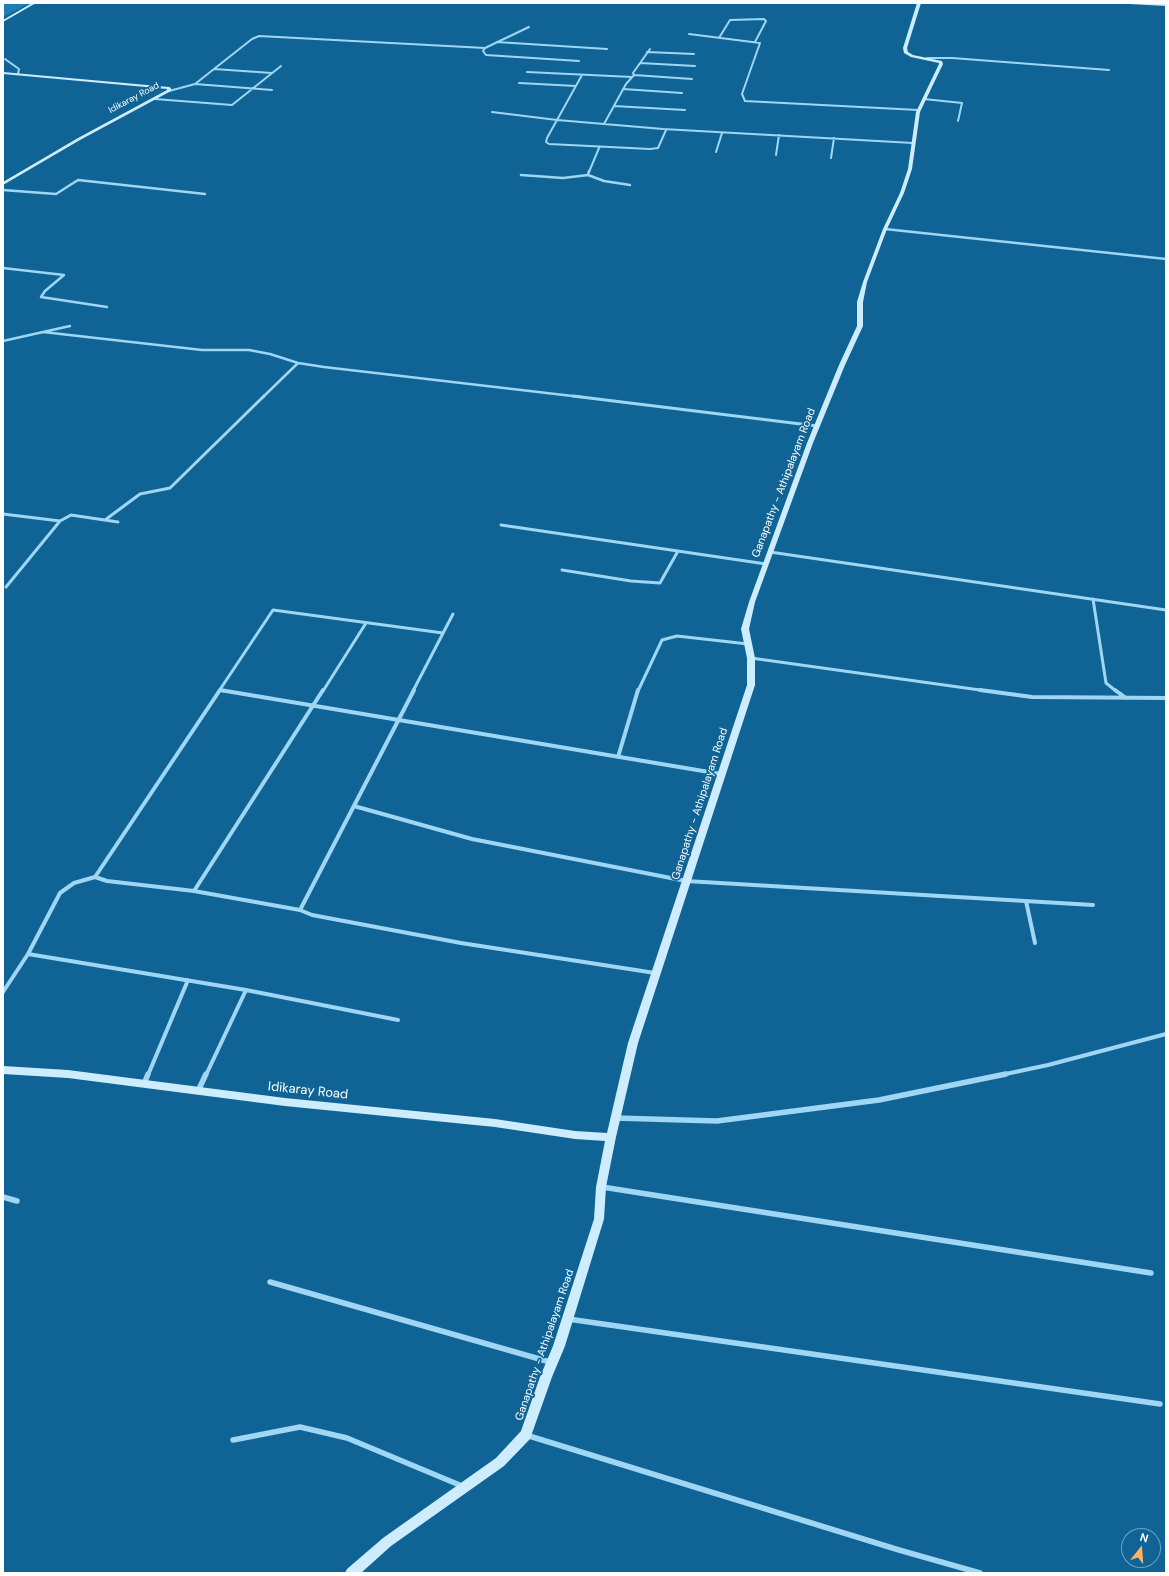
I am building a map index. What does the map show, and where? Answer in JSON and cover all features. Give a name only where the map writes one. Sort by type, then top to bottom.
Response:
[{"type":"main road","points":[[3,21],[34,3]]},
{"type":"main road","name":"Ganapathy - Athipalayam Road","points":[[351,1573],[387,1542],[500,1462],[526,1435],[568,1319],[599,1219],[601,1187],[610,1137],[633,1043],[751,685],[751,658],[745,629],[770,552],[817,426],[860,326],[860,302],[865,282],[885,229],[902,193],[910,168],[918,110],[942,64],[941,62],[927,58],[908,55],[905,48],[919,3]]},
{"type":"main road","points":[[1130,3],[1166,5]]},
{"type":"main road","name":"Idikaray Road","points":[[3,73],[169,88],[169,91],[79,139],[3,184]]},
{"type":"main road","name":"Idikaray Road","points":[[3,1070],[68,1074],[284,1102],[495,1123],[575,1135],[610,1137]]},
{"type":"street","points":[[719,38],[730,20],[742,18],[764,19],[766,21],[755,42]]},
{"type":"street","points":[[194,84],[252,39],[269,36],[485,48],[529,27]]},
{"type":"street","points":[[689,34],[760,43],[742,94],[744,101],[918,110]]},
{"type":"street","points":[[497,42],[607,49]]},
{"type":"street","points":[[485,48],[483,51],[486,54],[579,61]]},
{"type":"street","points":[[604,124],[623,89],[650,49]]},
{"type":"street","points":[[647,52],[694,54]]},
{"type":"street","points":[[927,58],[952,58],[1109,70]]},
{"type":"street","points":[[5,59],[19,69],[18,74]]},
{"type":"street","points":[[640,62],[695,66]]},
{"type":"street","points":[[155,99],[232,106],[281,66]]},
{"type":"street","points":[[214,69],[272,73]]},
{"type":"street","points":[[527,72],[692,79]]},
{"type":"street","points":[[582,75],[547,138],[546,142],[549,144],[599,148],[658,148],[666,130]]},
{"type":"street","points":[[519,83],[576,86]]},
{"type":"street","points":[[169,91],[194,84],[272,90]]},
{"type":"street","points":[[623,89],[682,92]]},
{"type":"street","points":[[924,99],[962,103],[958,121]]},
{"type":"street","points":[[614,106],[685,110]]},
{"type":"street","points":[[492,112],[557,120],[666,130],[913,143]]},
{"type":"street","points":[[716,152],[722,133]]},
{"type":"street","points":[[776,155],[779,135]]},
{"type":"street","points":[[831,158],[834,138]]},
{"type":"street","points":[[588,175],[599,148]]},
{"type":"street","points":[[521,175],[563,178],[588,175],[604,182],[630,185]]},
{"type":"street","points":[[3,190],[56,194],[78,180],[205,194]]},
{"type":"street","points":[[885,229],[1166,259]]},
{"type":"street","points":[[4,269],[64,275],[45,291],[41,297],[107,307]]},
{"type":"street","points":[[3,341],[70,326]]},
{"type":"street","points":[[43,332],[202,350],[249,350],[270,354],[298,363],[817,426]]},
{"type":"street","points":[[105,520],[140,494],[170,488],[298,363]]},
{"type":"street","points":[[3,514],[60,521]]},
{"type":"street","points":[[6,587],[60,521],[70,516],[118,522]]},
{"type":"street","points":[[501,525],[766,564]]},
{"type":"street","points":[[562,570],[631,581],[660,583],[678,551]]},
{"type":"street","points":[[770,552],[1166,610]]},
{"type":"street","points":[[1093,600],[1106,682],[1126,698]]},
{"type":"street","points":[[95,877],[274,610],[443,633]]},
{"type":"street","points":[[300,910],[453,614]]},
{"type":"street","points":[[194,891],[366,623]]},
{"type":"street","points":[[618,757],[636,694],[662,640],[677,636],[748,644]]},
{"type":"street","points":[[751,658],[1032,697],[1166,698]]},
{"type":"street","points":[[220,690],[721,774]]},
{"type":"street","points":[[354,806],[472,839],[686,881],[1093,904]]},
{"type":"street","points":[[3,992],[28,954],[60,893],[74,883],[95,877],[107,881],[194,891],[300,910],[312,915],[461,944],[655,973]]},
{"type":"street","points":[[1026,901],[1035,943]]},
{"type":"street","points":[[28,954],[246,990],[398,1020]]},
{"type":"street","points":[[144,1084],[188,980]]},
{"type":"street","points":[[198,1091],[246,990]]},
{"type":"street","points":[[615,1118],[717,1121],[879,1100],[1048,1065],[1166,1034]]},
{"type":"street","points":[[601,1187],[1152,1273]]},
{"type":"street","points":[[3,1197],[17,1201]]},
{"type":"street","points":[[270,1282],[552,1362]]},
{"type":"street","points":[[568,1319],[1160,1404]]},
{"type":"street","points":[[233,1440],[300,1427],[347,1438],[464,1487]]},
{"type":"street","points":[[526,1435],[891,1548],[980,1573]]},
{"type":"shaded area","points":[[3,3],[30,3],[3,17]]}]
